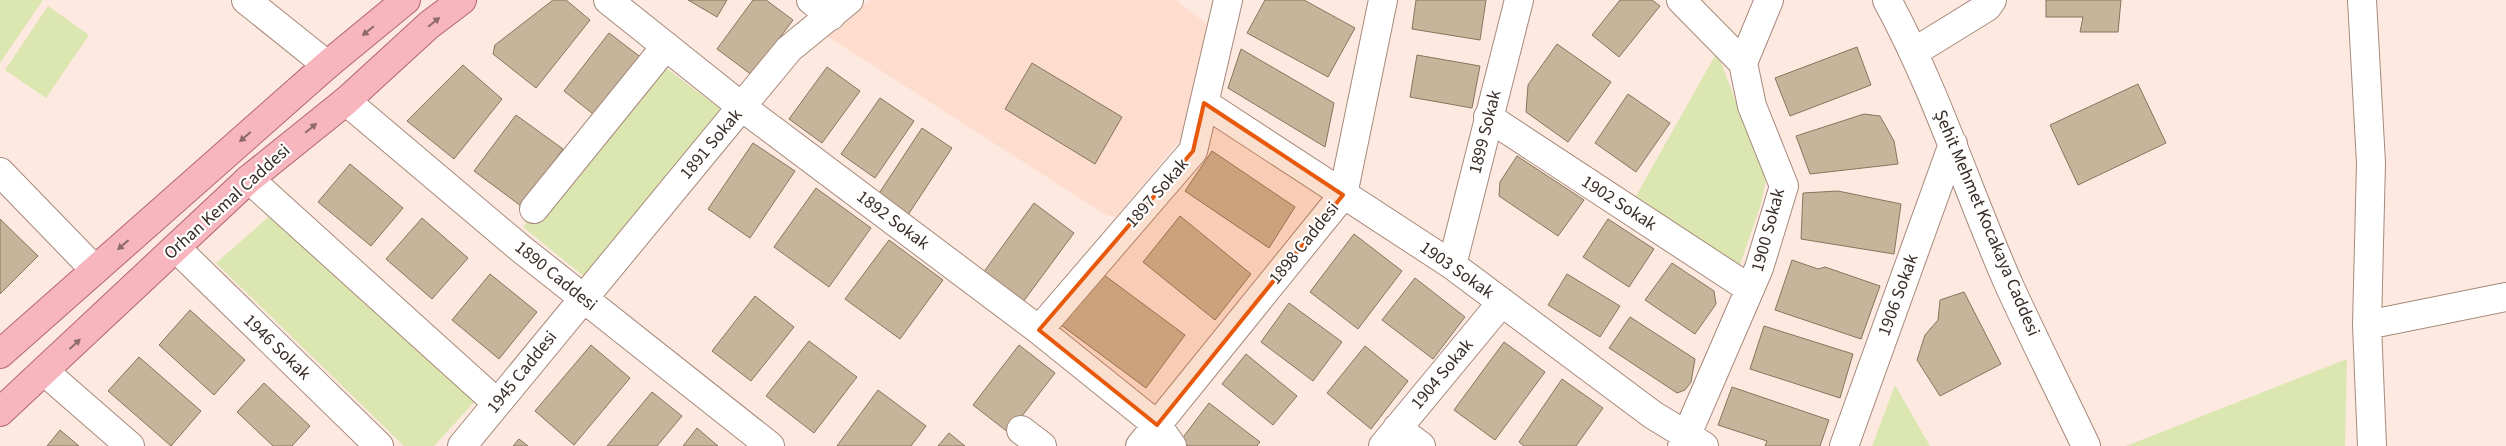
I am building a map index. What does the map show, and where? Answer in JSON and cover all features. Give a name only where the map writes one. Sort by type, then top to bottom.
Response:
[{"type":"main road","name":"Orhan Kemal Caddesi","points":[[0,354],[327,64],[406,0]]},
{"type":"main road","name":"Orhan Kemal Caddesi","points":[[0,412],[250,179],[346,101],[430,25],[462,0]]},
{"type":"main road","points":[[327,64],[346,101]]},
{"type":"street","points":[[246,0],[327,64]]},
{"type":"street","name":"1892 Sokak","points":[[608,0],[742,107],[1040,330],[1165,435]]},
{"type":"street","name":"1897 Sokak","points":[[1040,330],[1193,150],[1228,0]]},
{"type":"street","name":"1898 Caddesi","points":[[1140,446],[1165,435],[1342,195],[1383,0]]},
{"type":"street","name":"1899 Sokak","points":[[1452,265],[1519,0]]},
{"type":"street","points":[[1681,0],[1743,63],[1769,0]]},
{"type":"street","name":"Şehit Mehmet Kocakaya Caddesi","points":[[1887,0],[1914,52],[2009,284],[2086,446]]},
{"type":"street","points":[[1914,52],[1987,7],[1992,0]]},
{"type":"street","points":[[2362,0],[2371,163],[2368,324],[2372,446]]},
{"type":"street","name":"1891 Sokak","points":[[583,298],[789,50],[830,5]]},
{"type":"street","points":[[534,209],[666,46]]},
{"type":"street","name":"1900 Sokak","points":[[1690,443],[1759,268],[1784,186],[1752,106],[1743,63]]},
{"type":"street","name":"1890 Caddesi","points":[[346,101],[520,248],[770,446]]},
{"type":"street","name":"1903 Sokak","points":[[1204,103],[1342,195],[1452,265],[1690,443]]},
{"type":"street","name":"1902 Sokak","points":[[1488,117],[1750,289]]},
{"type":"street","name":"1906 Sokak","points":[[1844,446],[1953,144]]},
{"type":"street","points":[[0,172],[95,270]]},
{"type":"street","points":[[250,179],[497,403]]},
{"type":"street","name":"1946 Sokak","points":[[176,248],[379,446]]},
{"type":"street","points":[[2368,324],[2506,296]]},
{"type":"street","name":"1945 Caddesi","points":[[462,446],[583,298]]},
{"type":"street","name":"1904 Sokak","points":[[1390,437],[1502,302]]},
{"type":"street","points":[[44,372],[130,446]]},
{"type":"street","points":[[1021,430],[1042,446]]},
{"type":"street","points":[[1390,437],[1421,446]]},
{"type":"highlighted area","points":[[1204,103],[1343,195],[1157,425],[1039,330],[1193,151]]},
{"type":"shaded area","points":[[870,0],[1176,0],[1208,25],[1191,116],[1180,140],[1116,217],[1106,215],[827,36]]},
{"type":"green space","points":[[0,0],[43,0],[0,63]]},
{"type":"green space","points":[[48,6],[89,35],[46,98],[5,70]]},
{"type":"green space","points":[[1717,52],[1766,180],[1761,204],[1739,268],[1636,196]]},
{"type":"green space","points":[[658,62],[726,113],[586,278],[523,227]]},
{"type":"green space","points":[[273,213],[478,398],[434,446],[404,446],[216,263]]},
{"type":"green space","points":[[2347,359],[2345,446],[2126,446]]},
{"type":"green space","points":[[1895,385],[1930,446],[1872,446]]},
{"type":"building","points":[[553,0],[566,0],[590,20],[536,88],[493,54],[495,45]]},
{"type":"building","points":[[688,0],[727,0],[717,17]]},
{"type":"building","points":[[753,0],[766,0],[793,20],[752,75],[717,49]]},
{"type":"building","points":[[1265,0],[1304,0],[1355,28],[1328,77],[1247,33]]},
{"type":"building","points":[[1416,0],[1486,0],[1480,40],[1412,29]]},
{"type":"building","points":[[1620,0],[1652,0],[1660,6],[1619,57],[1592,35]]},
{"type":"building","points":[[2046,0],[2121,0],[2118,32],[2080,32],[2083,17],[2046,17]]},
{"type":"building","points":[[609,33],[647,62],[602,121],[564,91]]},
{"type":"building","points":[[1557,44],[1611,82],[1568,142],[1526,112],[1528,85]]},
{"type":"building","points":[[1857,47],[1871,85],[1790,116],[1775,78]]},
{"type":"building","points":[[1241,49],[1334,103],[1325,147],[1228,88]]},
{"type":"building","points":[[1417,55],[1480,66],[1472,108],[1410,97]]},
{"type":"building","points":[[1032,63],[1122,117],[1095,164],[1005,109]]},
{"type":"building","points":[[463,65],[502,99],[454,159],[407,121]]},
{"type":"building","points":[[827,67],[860,91],[822,143],[789,119]]},
{"type":"building","points":[[2138,84],[2166,143],[2078,185],[2050,125]]},
{"type":"building","points":[[1628,94],[1670,123],[1636,172],[1595,143]]},
{"type":"building","points":[[880,98],[914,121],[875,178],[841,154]]},
{"type":"building","points":[[1864,114],[1880,116],[1894,141],[1898,164],[1810,174],[1796,136]]},
{"type":"building","points":[[516,115],[563,149],[521,206],[474,171]]},
{"type":"building","points":[[922,128],[952,148],[906,218],[876,198]]},
{"type":"building","points":[[753,143],[795,171],[750,238],[708,209]]},
{"type":"building","points":[[1212,151],[1295,207],[1269,248],[1185,191]]},
{"type":"building","points":[[1517,156],[1584,200],[1558,236],[1499,196],[1500,182]]},
{"type":"building","points":[[350,164],[403,208],[371,246],[318,202]]},
{"type":"building","points":[[816,188],[871,228],[829,287],[774,247]]},
{"type":"building","points":[[1838,191],[1901,204],[1894,254],[1801,239],[1803,193]]},
{"type":"building","points":[[1034,203],[1074,233],[1023,302],[983,273]]},
{"type":"building","points":[[1180,216],[1251,274],[1215,320],[1143,262]]},
{"type":"building","points":[[422,218],[468,258],[432,299],[386,259]]},
{"type":"building","points":[[0,219],[38,256],[0,294]]},
{"type":"building","points":[[1608,219],[1654,249],[1629,287],[1583,257]]},
{"type":"building","points":[[1354,234],[1402,271],[1358,329],[1310,292]]},
{"type":"building","points":[[889,240],[943,280],[900,339],[845,299]]},
{"type":"building","points":[[1792,260],[1818,269],[1825,267],[1880,286],[1861,339],[1775,310]]},
{"type":"building","points":[[1672,263],[1714,291],[1716,304],[1695,334],[1645,300]]},
{"type":"building","points":[[1100,272],[1185,335],[1146,388],[1061,325]]},
{"type":"building","points":[[490,274],[537,312],[499,359],[452,320]]},
{"type":"building","points":[[1567,274],[1620,306],[1600,337],[1548,305]]},
{"type":"building","points":[[1415,278],[1465,317],[1433,359],[1382,320]]},
{"type":"building","points":[[1964,292],[2001,364],[1940,396],[1917,360],[1925,335],[1938,320],[1940,300]]},
{"type":"building","points":[[755,296],[794,327],[751,381],[712,351]]},
{"type":"building","points":[[1289,303],[1342,342],[1313,381],[1261,342]]},
{"type":"building","points":[[190,310],[245,360],[214,395],[159,345]]},
{"type":"building","points":[[1630,317],[1695,359],[1691,382],[1685,390],[1677,393],[1609,348]]},
{"type":"building","points":[[1764,326],[1853,354],[1840,398],[1750,369]]},
{"type":"building","points":[[809,341],[857,377],[814,433],[766,396]]},
{"type":"building","points":[[1504,342],[1545,372],[1495,440],[1454,410]]},
{"type":"building","points":[[591,345],[630,378],[574,445],[535,411]]},
{"type":"building","points":[[1019,345],[1055,373],[1009,433],[973,405]]},
{"type":"building","points":[[1365,346],[1408,381],[1371,429],[1327,393]]},
{"type":"building","points":[[1246,354],[1297,396],[1273,425],[1222,384]]},
{"type":"building","points":[[139,357],[201,411],[171,446],[108,391]]},
{"type":"building","points":[[1562,379],[1603,408],[1576,446],[1524,446],[1519,442]]},
{"type":"building","points":[[264,383],[310,426],[292,446],[273,446],[237,412]]},
{"type":"building","points":[[1732,387],[1829,420],[1820,446],[1765,446],[1767,441],[1718,425]]},
{"type":"building","points":[[878,390],[926,426],[911,446],[837,446]]},
{"type":"building","points":[[652,392],[682,416],[657,446],[607,446]]},
{"type":"building","points":[[1209,403],[1260,442],[1257,446],[1188,446],[1181,440]]},
{"type":"building","points":[[697,428],[718,446],[683,446]]},
{"type":"building","points":[[60,430],[79,446],[47,446]]},
{"type":"building","points":[[949,433],[965,446],[938,446]]},
{"type":"building","points":[[519,439],[528,446],[513,446]]}]
